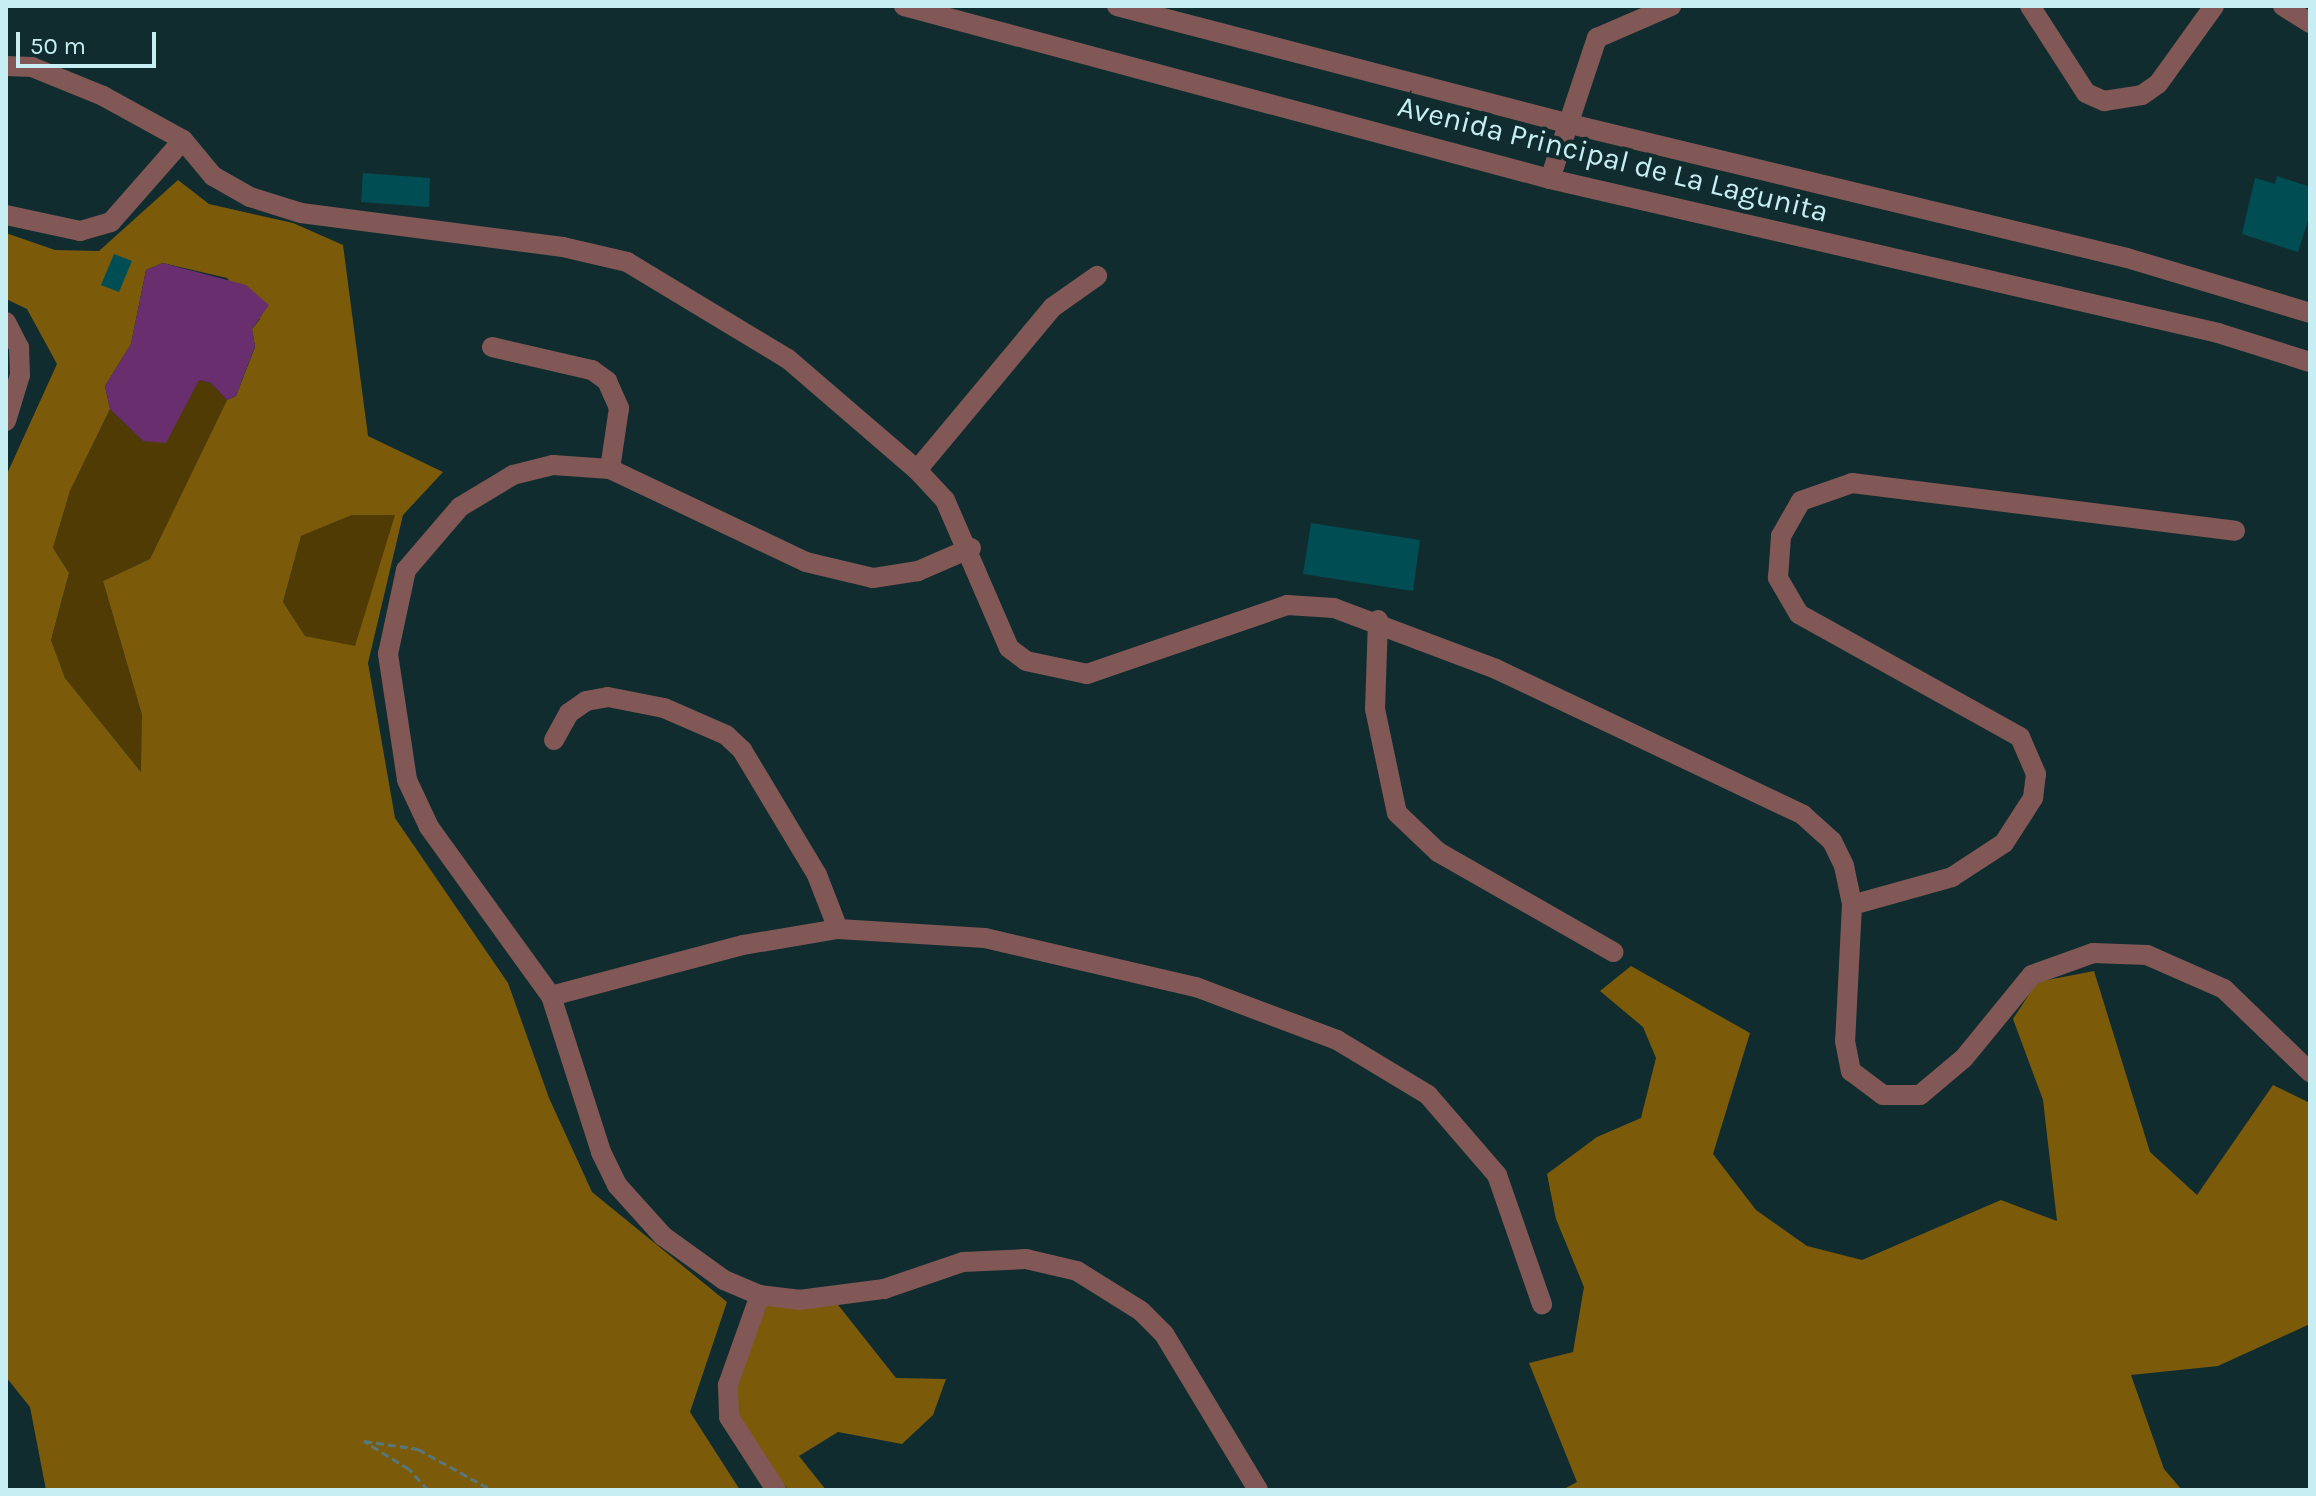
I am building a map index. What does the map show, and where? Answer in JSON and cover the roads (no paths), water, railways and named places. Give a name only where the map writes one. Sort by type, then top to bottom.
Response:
[{"type":"street","name":"Avenida Principal de La Lagunita","points":[[904,6],[1550,179],[2218,333],[2310,362]]},
{"type":"street","name":"Avenida Principal de La Lagunita","points":[[1117,6],[1566,123],[2142,261],[2310,313]]},
{"type":"street","points":[[1550,179],[1566,123],[1597,38],[1671,6]]},
{"type":"street","points":[[2030,6],[2086,93],[2104,101],[2142,95],[2158,84],[2214,6]]},
{"type":"street","points":[[2283,6],[2310,23]]},
{"type":"street","points":[[6,66],[32,67],[103,96],[183,140],[213,176],[250,197],[301,213],[563,247],[627,262],[788,359],[917,470],[945,500],[971,548],[1009,648],[1054,671],[1112,668],[1287,605],[1378,620],[1496,669],[1803,815],[1832,841],[1852,905],[1845,1041],[1851,1071],[1883,1095],[1920,1095],[1964,1058],[2032,975],[2068,958],[2115,951],[2179,965],[2224,989],[2310,1072]]},
{"type":"street","points":[[6,215],[80,231],[111,222],[183,140]]},
{"type":"street","points":[[917,470],[1053,307],[1097,276]]},
{"type":"street","points":[[6,322],[19,347],[20,375],[6,421]]},
{"type":"street","points":[[492,347],[592,370],[607,381],[619,408],[610,469]]},
{"type":"street","points":[[971,548],[918,571],[863,576],[806,562],[610,469],[584,463],[533,468],[460,507],[406,570],[391,625],[392,700],[415,800],[551,996],[617,1185],[673,1244],[724,1280],[760,1295],[841,1297],[947,1265],[1004,1258],[1077,1271],[1129,1302],[1164,1334],[1258,1490]]},
{"type":"street","points":[[1852,905],[1952,877],[2004,843],[2033,798],[2036,774],[2020,737],[1799,614],[1778,578],[1781,536],[1801,501],[1852,483],[2235,531]]},
{"type":"street","points":[[1378,620],[1375,709],[1397,813],[1438,852],[1613,952]]},
{"type":"street","points":[[554,740],[569,713],[586,701],[608,697],[664,708],[726,735],[742,750],[817,875],[838,929]]},
{"type":"street","points":[[551,996],[743,945],[838,929],[985,938],[1196,987],[1389,1067],[1458,1125],[1497,1175],[1542,1304]]},
{"type":"street","points":[[760,1295],[728,1385],[729,1417],[776,1490]]}]
